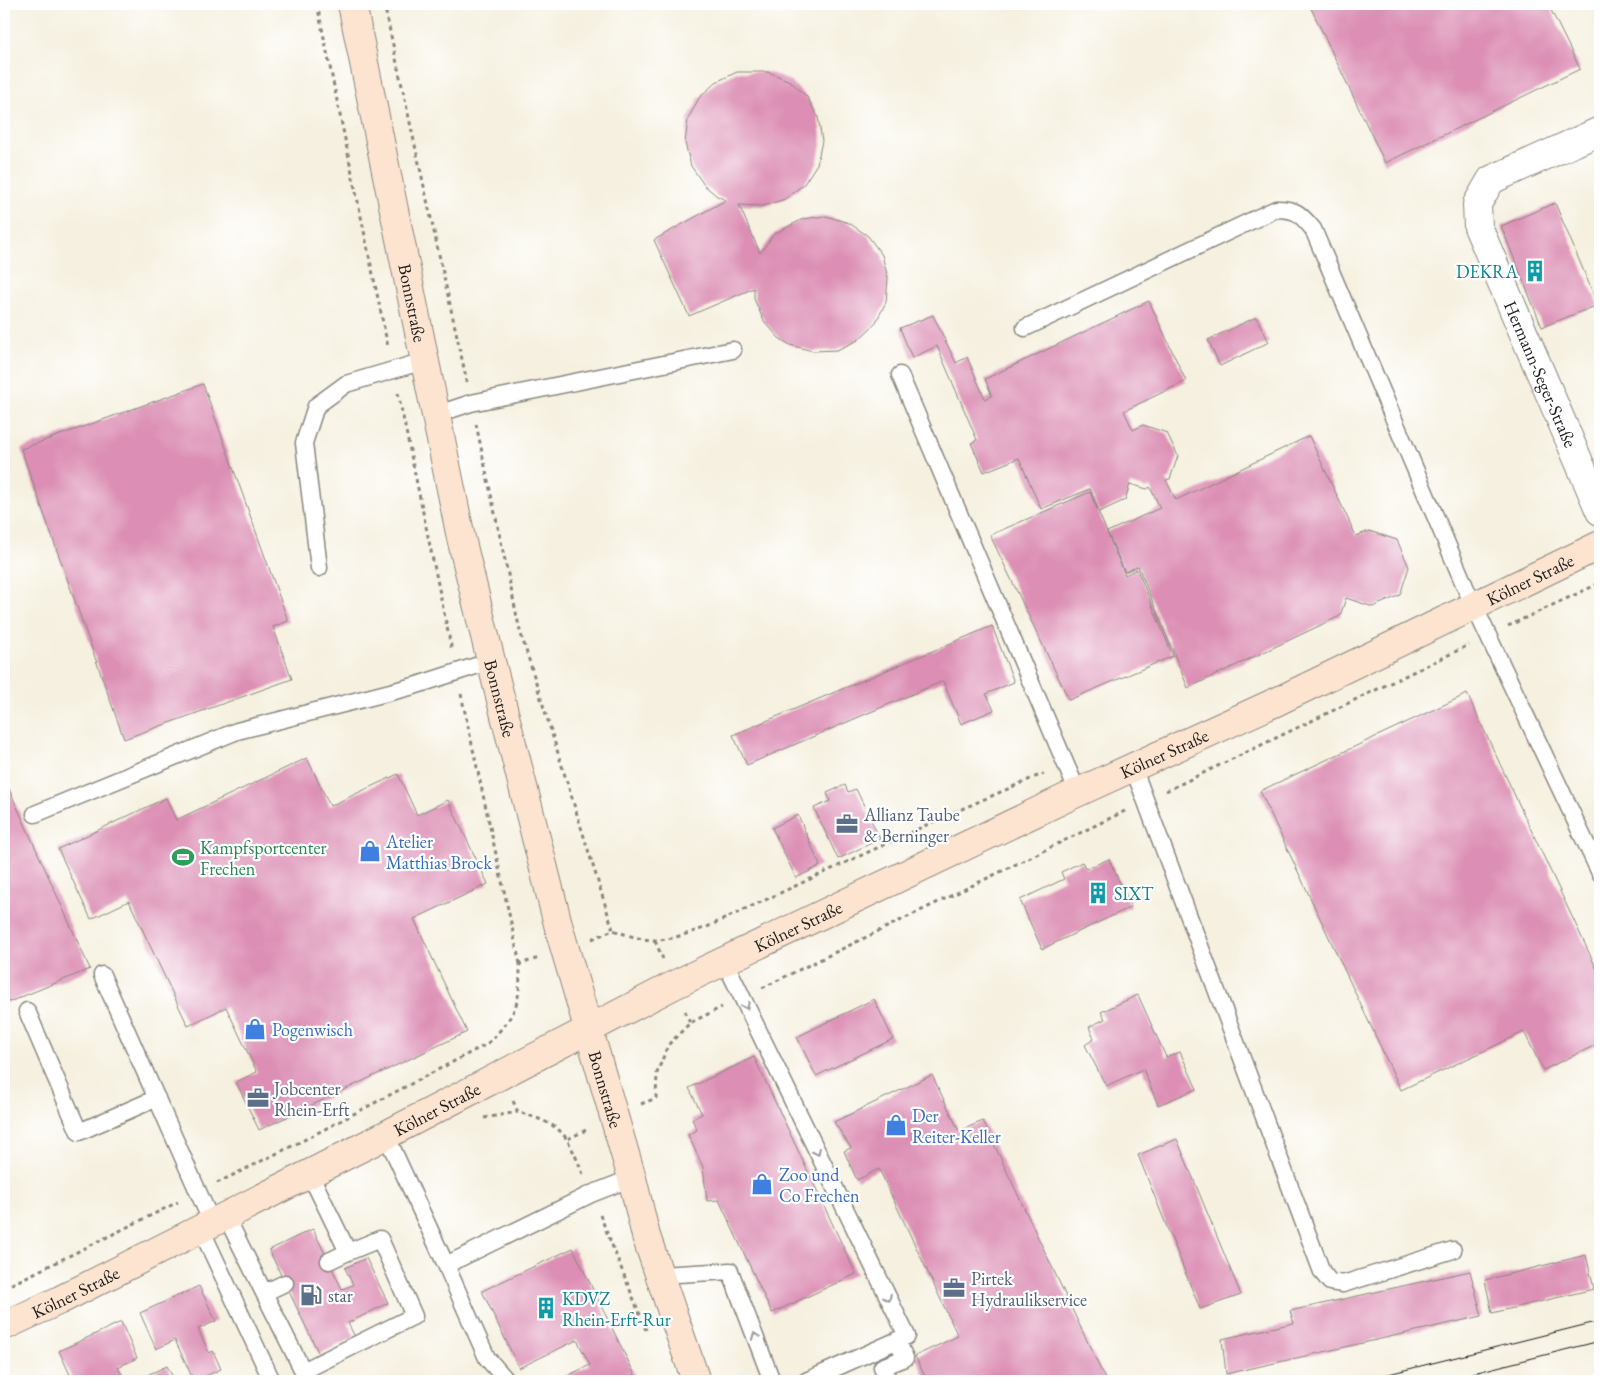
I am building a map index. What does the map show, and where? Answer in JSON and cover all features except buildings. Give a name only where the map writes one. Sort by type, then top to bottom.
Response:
[{"type":"main road","name":"Bonnstraße","points":[[352,4],[461,538],[491,661],[565,950],[632,1178],[646,1236],[696,1381]]},
{"type":"main road","name":"Kölner Straße","points":[[4,1326],[60,1300],[386,1136],[674,985],[725,962],[1073,781],[1133,767],[1278,702],[1600,545]]},
{"type":"street","name":"Hermann-Seger-Straße","points":[[1600,131],[1491,180],[1476,204],[1478,227],[1600,510]]},
{"type":"lane","points":[[1025,328],[1276,209],[1290,209],[1299,213],[1313,228],[1474,606],[1600,873]]},
{"type":"lane","points":[[435,415],[471,403],[733,350]]},
{"type":"lane","points":[[319,568],[304,443],[316,406],[346,384],[424,361]]},
{"type":"lane","points":[[900,375],[1073,781]]},
{"type":"lane","points":[[35,814],[237,731],[414,686],[491,661]]},
{"type":"lane","points":[[1133,767],[1322,1272],[1330,1282],[1343,1284],[1452,1250]]},
{"type":"lane","points":[[725,962],[906,1336],[806,1381]]},
{"type":"lane","points":[[102,975],[213,1223],[272,1381]]},
{"type":"lane","points":[[27,1011],[79,1132],[157,1098]]},
{"type":"lane","points":[[386,1136],[487,1358],[507,1381]]},
{"type":"lane","points":[[310,1174],[348,1252]]},
{"type":"lane","points":[[446,1265],[592,1194],[632,1178]]},
{"type":"lane","points":[[213,1223],[264,1293],[303,1371],[414,1316],[380,1239],[329,1262]]},
{"type":"lane","points":[[660,1276],[730,1271],[772,1381]]},
{"type":"lane","points":[[264,1293],[285,1283]]},
{"type":"lane","points":[[889,1381],[882,1367],[905,1358],[897,1340]]},
{"type":"path","points":[[4,1288],[302,1141],[487,1044],[504,1027],[515,1008],[520,994],[520,964],[456,672],[317,4]]},
{"type":"path","points":[[384,4],[520,631],[613,930]]},
{"type":"path","points":[[648,1337],[592,1194],[568,1139],[613,1116],[656,1098],[656,1073],[668,1044],[690,1023],[1600,583]]},
{"type":"path","points":[[520,964],[565,950],[613,930],[634,938],[655,941],[676,938],[707,927],[948,814],[1035,776],[1073,781]]},
{"type":"tram line","points":[[1361,1381],[1600,1321]]},
{"type":"tram line","points":[[1442,1381],[1600,1341]]},
{"type":"place","name":"DEKRA","points":[[1535,271]]},
{"type":"place","name":"Allianz Taube & Berninger","points":[[847,824]]},
{"type":"place","name":"Atelier Matthias Brock","points":[[370,851]]},
{"type":"place","name":"Kampfsportcenter Frechen","points":[[183,857]]},
{"type":"place","name":"SIXT","points":[[1098,893]]},
{"type":"place","name":"Pogenwisch","points":[[255,1029]]},
{"type":"place","name":"Jobcenter Rhein-Erft","points":[[258,1098]]},
{"type":"place","name":"Der Reiter-Keller","points":[[896,1125]]},
{"type":"place","name":"Zoo und Co Frechen","points":[[762,1184]]},
{"type":"place","name":"Pirtek Hydraulikservice","points":[[954,1288]]},
{"type":"place","name":"star","points":[[311,1295]]},
{"type":"place","name":"KDVZ Rhein-Erft-Rur","points":[[546,1308]]}]
